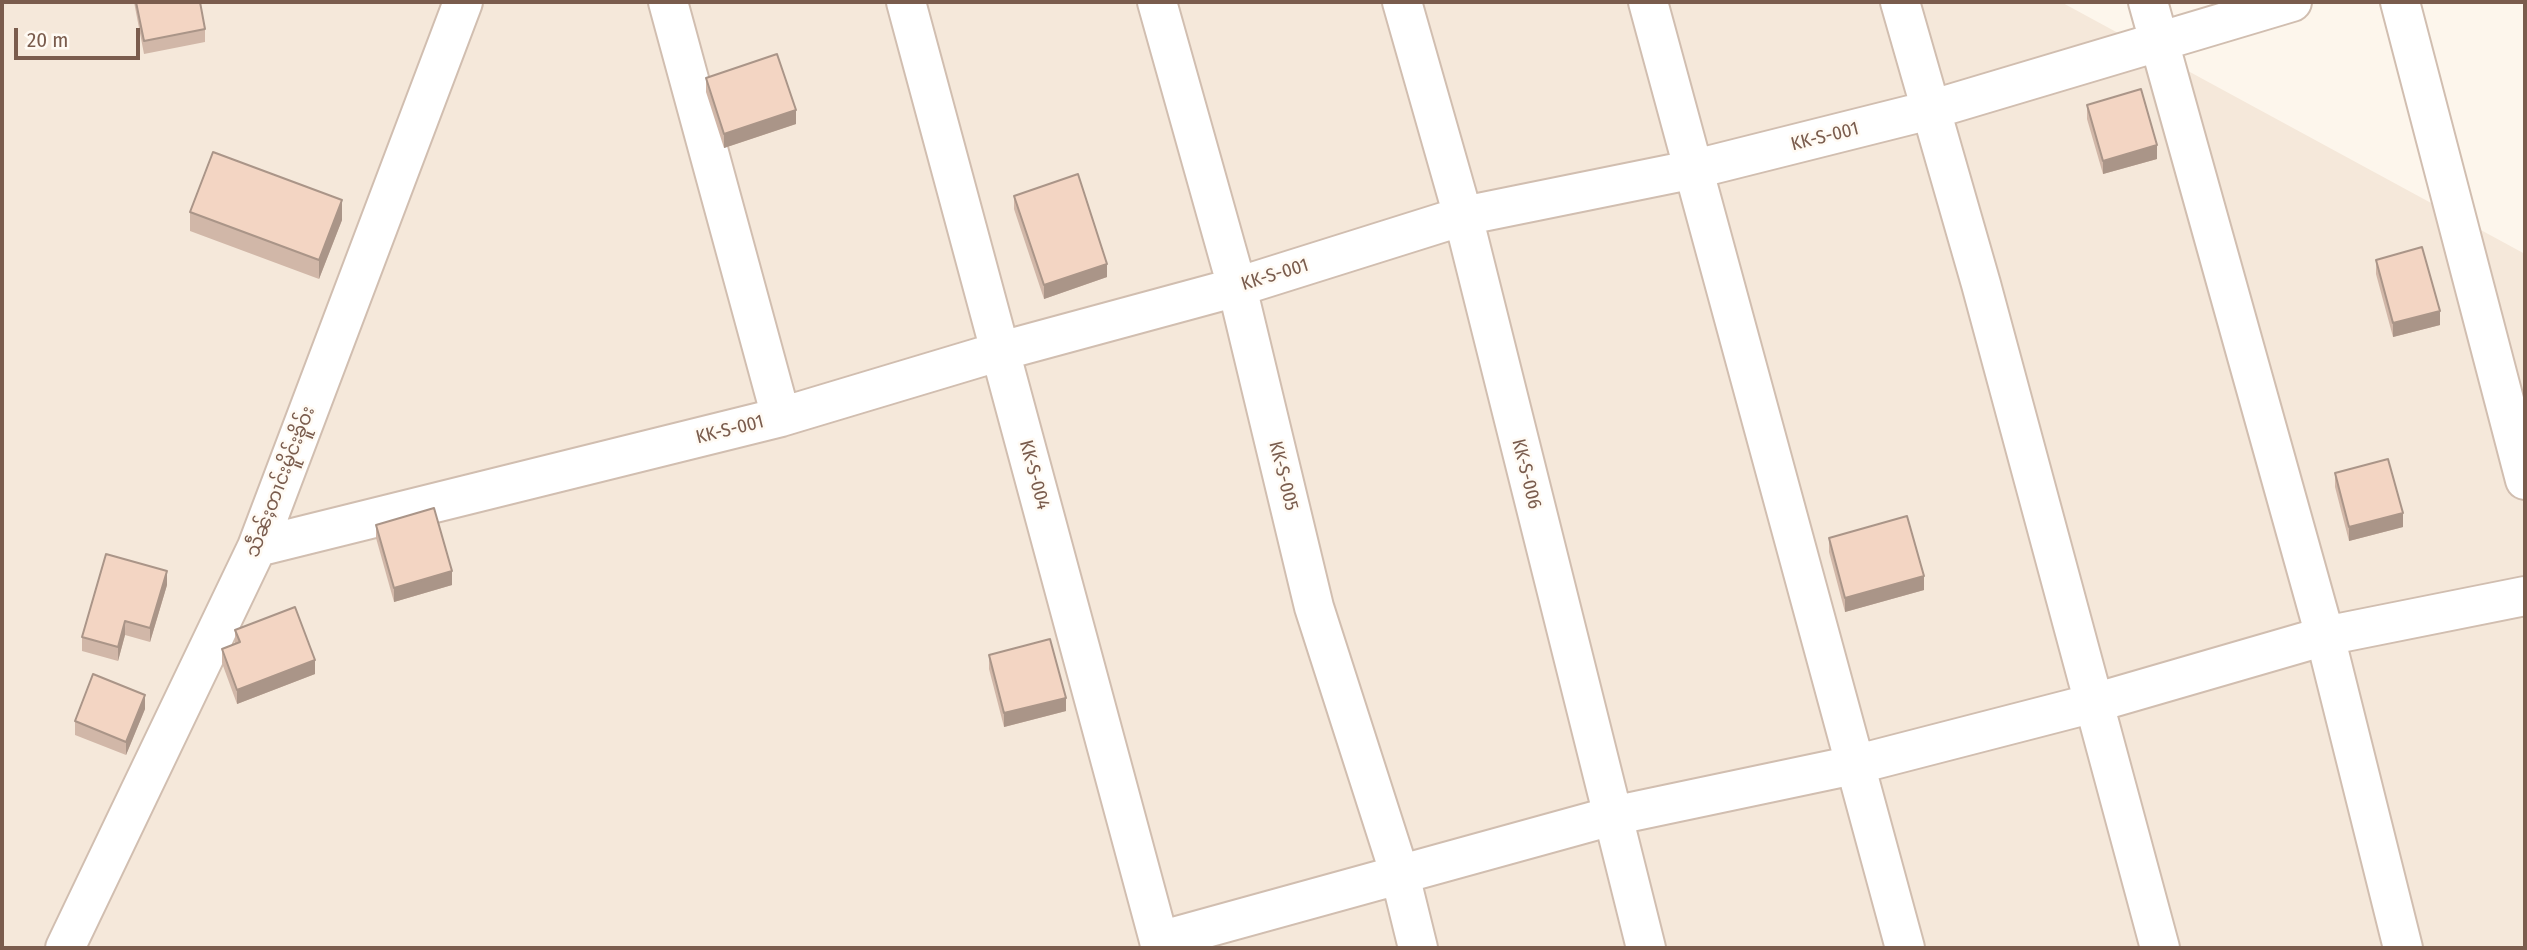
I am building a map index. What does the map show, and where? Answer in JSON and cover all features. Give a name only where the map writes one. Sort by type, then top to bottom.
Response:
[{"type":"street","name":"သဵၼ်ႈတၢင်းမိူင်းၶိူဝ်း","points":[[65,948],[257,547],[463,2]]},
{"type":"street","points":[[668,2],[781,417]]},
{"type":"street","name":"KK-S-004","points":[[906,2],[1160,944]]},
{"type":"street","name":"KK-S-005","points":[[1157,2],[1237,287],[1314,607],[1400,875],[1418,948]]},
{"type":"street","name":"KK-S-006","points":[[1402,2],[1463,216],[1646,948]]},
{"type":"street","points":[[1648,2],[1905,948]]},
{"type":"street","points":[[1900,2],[1981,284],[2160,948]]},
{"type":"street","points":[[2148,2],[2325,636],[2403,948]]},
{"type":"street","name":"KK-S-001","points":[[257,547],[781,417],[1001,351],[1237,287],[1463,216],[1695,169],[1930,110],[2292,2]]},
{"type":"street","points":[[2400,2],[2525,480]]},
{"type":"street","points":[[1160,944],[1612,816],[1854,765],[2094,703],[2325,636],[2525,596]]},
{"type":"shaded area","points":[[2,2],[2061,2],[2525,254],[2525,948],[2,948]]},
{"type":"building","points":[[136,2],[200,2],[205,29],[144,41]]},
{"type":"building","points":[[777,54],[796,110],[724,134],[706,78]]},
{"type":"building","points":[[2141,89],[2157,145],[2103,161],[2087,105]]},
{"type":"building","points":[[213,152],[342,200],[319,260],[190,212]]},
{"type":"building","points":[[1078,174],[1107,264],[1044,285],[1014,196]]},
{"type":"building","points":[[2422,247],[2440,311],[2393,323],[2376,260]]},
{"type":"building","points":[[2388,459],[2403,513],[2349,527],[2335,473]]},
{"type":"building","points":[[434,508],[452,571],[394,588],[376,525]]},
{"type":"building","points":[[1907,516],[1924,576],[1845,598],[1829,538]]},
{"type":"building","points":[[106,554],[167,571],[150,628],[125,621],[118,647],[82,637]]},
{"type":"building","points":[[295,607],[315,660],[237,690],[222,649],[240,642],[235,630]]},
{"type":"building","points":[[1050,639],[1066,698],[1004,713],[989,655]]},
{"type":"building","points":[[93,674],[145,695],[126,742],[75,721]]}]
